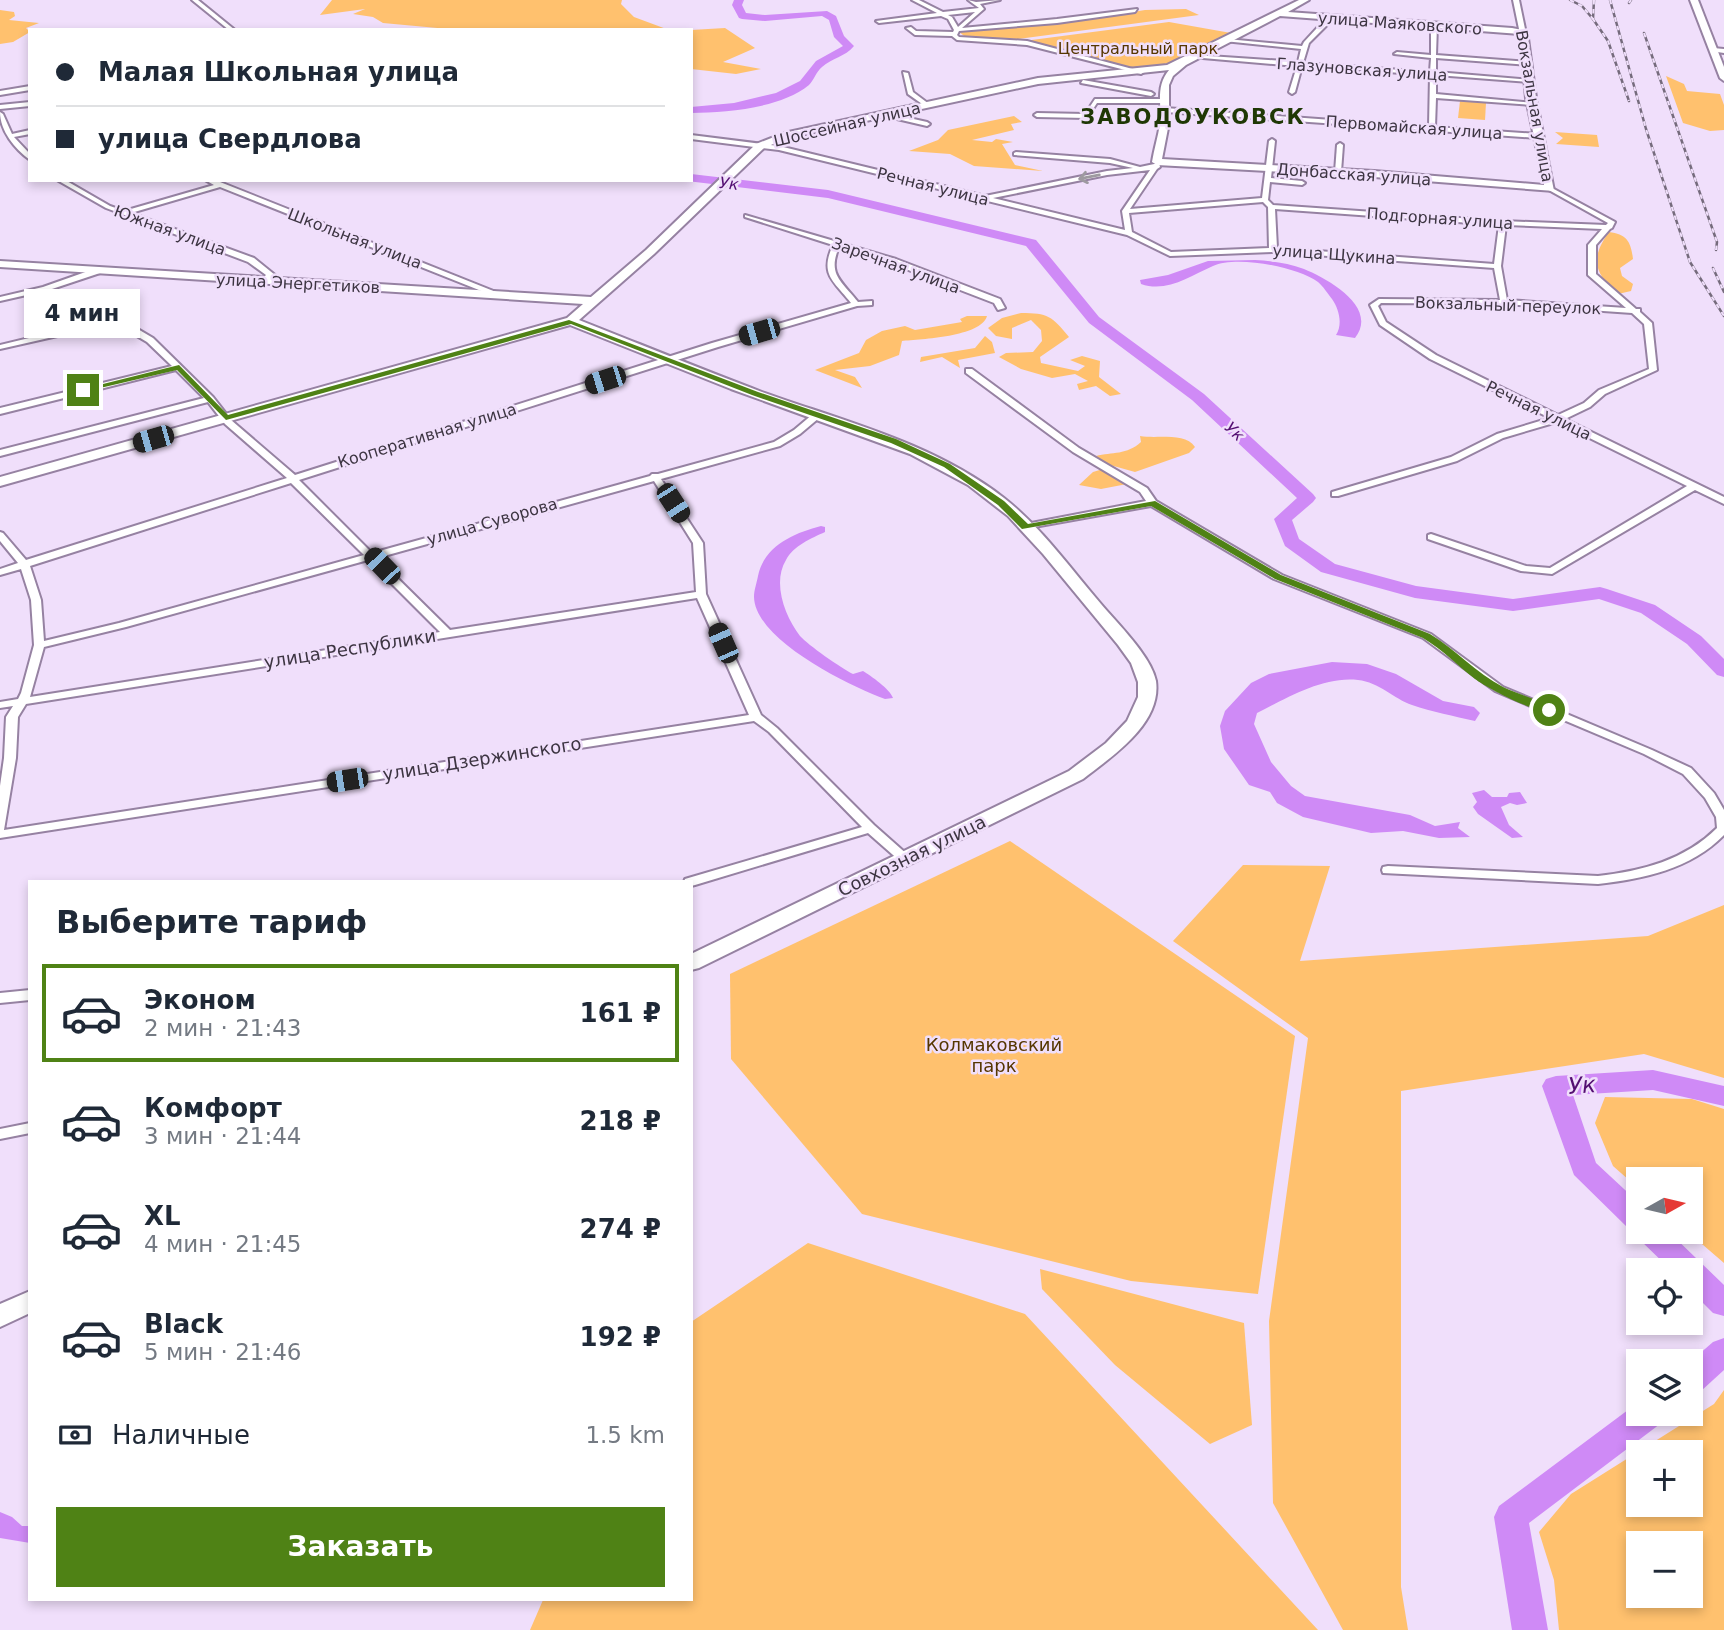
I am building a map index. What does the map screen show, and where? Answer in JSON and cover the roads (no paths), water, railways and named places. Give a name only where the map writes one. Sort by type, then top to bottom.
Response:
[{"type":"street","points":[[195,0],[230,28]]},
{"type":"street","points":[[915,0],[950,18],[957,38],[1027,44],[1141,72],[1164,82]]},
{"type":"street","points":[[879,21],[942,13],[997,0]]},
{"type":"street","name":"Шоссейная улица","points":[[0,482],[571,321],[597,301],[760,146],[784,136],[1038,81],[1141,72],[1183,63],[1305,0]]},
{"type":"street","name":"Вокзальная улица","points":[[1516,0],[1522,29],[1520,32],[1524,33],[1532,103],[1550,190],[1609,218],[1612,222],[1610,227]]},
{"type":"street","points":[[1694,0],[1724,78]]},
{"type":"street","points":[[956,32],[976,4]]},
{"type":"street","points":[[909,28],[915,33],[956,32],[1135,10]]},
{"type":"street","name":"улица Маяковского","points":[[1279,14],[1520,32]]},
{"type":"street","points":[[1292,92],[1304,48],[1328,18]]},
{"type":"street","points":[[1432,129],[1434,25]]},
{"type":"street","points":[[1227,41],[1304,48]]},
{"type":"street","points":[[1713,50],[1724,51]]},
{"type":"street","points":[[1397,54],[1528,63]]},
{"type":"street","name":"Глазуновская улица","points":[[1194,57],[1529,80]]},
{"type":"street","points":[[1129,233],[1125,211],[1157,164],[1164,82],[1169,73],[1183,63]]},
{"type":"street","points":[[905,73],[909,93],[927,105]]},
{"type":"street","points":[[1083,82],[1163,103]]},
{"type":"street","points":[[0,93],[28,88]]},
{"type":"street","points":[[1434,96],[1532,103]]},
{"type":"street","name":"Первомайская улица","points":[[1037,115],[1087,116],[1095,101],[1163,103],[1432,129],[1538,136]]},
{"type":"street","points":[[0,107],[28,104]]},
{"type":"street","points":[[0,114],[10,136],[26,150]]},
{"type":"street","points":[[882,114],[927,124]]},
{"type":"street","points":[[10,136],[28,132]]},
{"type":"street","name":"Речная улица","points":[[693,137],[779,148],[1129,233],[1170,254]]},
{"type":"street","points":[[1272,141],[1265,200],[1271,207],[1273,250]]},
{"type":"street","points":[[1338,172],[1340,145]]},
{"type":"street","points":[[1016,154],[1111,161],[1140,168]]},
{"type":"street","points":[[982,198],[1157,164]]},
{"type":"street","name":"Донбасская улица","points":[[1157,164],[1338,172],[1550,190]]},
{"type":"street","points":[[1266,180],[1302,183]]},
{"type":"street","name":"Южная улица","points":[[64,182],[108,207],[251,260],[271,275],[264,281]]},
{"type":"street","name":"Школьная улица","points":[[213,182],[502,296]]},
{"type":"street","points":[[123,213],[220,185]]},
{"type":"street","points":[[1125,211],[1265,200]]},
{"type":"street","name":"Подгорная улица","points":[[1271,207],[1503,223],[1610,227]]},
{"type":"street","name":"Заречная улица","points":[[747,216],[893,261],[997,301],[1001,308]]},
{"type":"street","points":[[1503,223],[1497,265],[1504,302]]},
{"type":"street","points":[[1335,494],[1454,459],[1500,436],[1559,418],[1587,405],[1602,392],[1653,370],[1648,323],[1592,275],[1592,245],[1610,227]]},
{"type":"street","points":[[837,243],[828,260],[830,272],[856,303]]},
{"type":"street","name":"улица Щукина","points":[[1170,254],[1273,250],[1497,265]]},
{"type":"street","name":"улица Энергетиков","points":[[0,264],[597,301]]},
{"type":"street","points":[[0,299],[44,289],[97,271]]},
{"type":"street","points":[[44,289],[116,320],[150,340],[226,418],[292,478],[447,633]]},
{"type":"street","name":"Речная улица","points":[[1379,301],[1374,305],[1383,323],[1456,370],[1559,418],[1724,501]]},
{"type":"street","name":"Вокзальный переулок","points":[[1379,301],[1504,302],[1637,311]]},
{"type":"street","name":"Кооперативная улица","points":[[0,572],[669,360],[856,303],[869,303]]},
{"type":"street","points":[[0,347],[116,320]]},
{"type":"street","points":[[571,321],[817,415],[894,441],[947,466],[1001,503],[1026,527],[1152,503]]},
{"type":"street","points":[[0,411],[179,367]]},
{"type":"street","points":[[969,371],[1076,450],[1144,490],[1152,503],[1278,577],[1427,636],[1450,650],[1478,676],[1499,689],[1687,771],[1710,796],[1722,817],[1723,829],[1713,842],[1666,864],[1629,877],[1598,880],[1388,870]]},
{"type":"street","points":[[0,453],[210,399]]},
{"type":"street","name":"улица Суворова","points":[[39,645],[122,625],[777,444],[817,415]]},
{"type":"street","points":[[655,476],[698,543],[701,594],[756,718],[773,730],[870,828],[905,859]]},
{"type":"street","points":[[1431,537],[1525,569],[1552,571],[1693,486]]},
{"type":"street","name":"Совхозная улица","points":[[693,962],[1076,775],[1123,735],[1143,710],[1147,681],[1131,652],[1026,527]]},
{"type":"street","points":[[0,535],[24,564],[36,600],[39,645],[26,693],[12,717],[10,758],[0,827]]},
{"type":"street","name":"улица Республики","points":[[0,705],[701,594]]},
{"type":"street","name":"улица Дзержинского","points":[[0,834],[756,718]]},
{"type":"street","points":[[693,881],[870,828]]},
{"type":"street","points":[[0,998],[28,996]]},
{"type":"street","points":[[0,1134],[28,1128]]},
{"type":"street","points":[[0,1316],[28,1302]]},
{"type":"waterway","name":"Ук","points":[[693,110],[765,100],[793,90],[804,83],[820,63],[849,46],[839,37],[833,18],[824,13],[765,18],[742,16],[737,5],[739,0]]},
{"type":"waterway","name":"Ук","points":[[693,178],[828,194],[1031,243],[1094,320],[1198,397],[1307,498],[1283,519],[1291,542],[1328,568],[1415,592],[1513,605],[1600,593],[1648,609],[1694,640],[1724,671]]},
{"type":"waterway","name":"Ук","points":[[1626,1208],[1584,1168],[1556,1086],[1653,1080],[1724,1096]]},
{"type":"waterway","name":"Ук","points":[[1663,1244],[1677,1258]]},
{"type":"waterway","name":"Ук","points":[[1703,1284],[1724,1304]]},
{"type":"waterway","name":"Ук","points":[[1703,1370],[1724,1351]]},
{"type":"waterway","name":"Ук","points":[[1530,1630],[1511,1517],[1632,1426]]},
{"type":"railway","points":[[1570,0],[1582,6],[1593,19]]},
{"type":"railway","points":[[1593,19],[1594,0]]},
{"type":"railway","points":[[1610,0],[1646,129],[1690,262],[1724,316]]},
{"type":"railway","points":[[1593,19],[1608,41],[1629,101]]},
{"type":"railway","points":[[1644,33],[1717,242],[1716,250]]},
{"type":"railway","points":[[1713,268],[1724,292]]},
{"type":"district","name":"ЗАВОДОУКОВСК","points":[[1193,117]]},
{"type":"park label","name":"Центральный парк","points":[[1138,48]]},
{"type":"park label","name":"Колмаковский парк","points":[[994,1055]]}]
